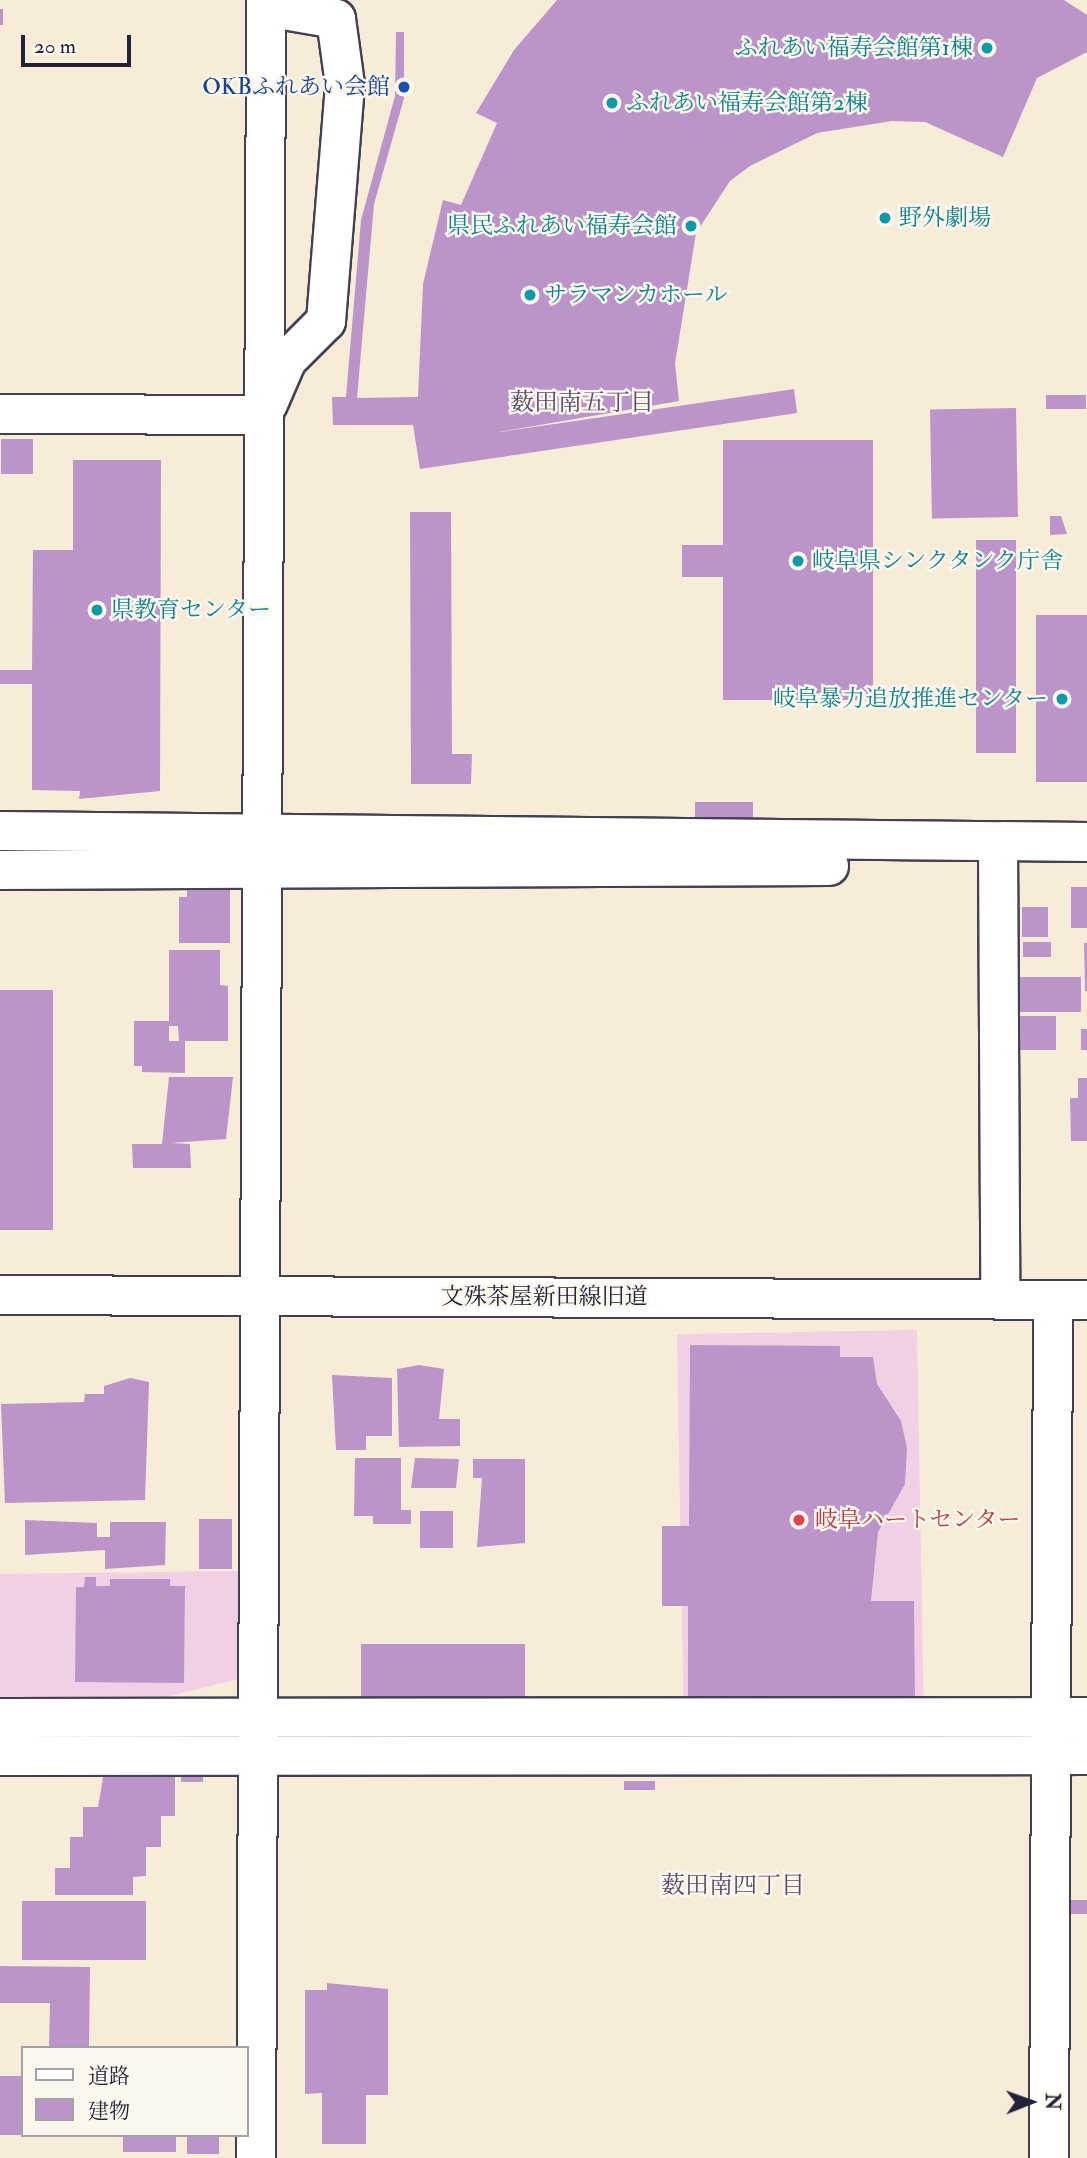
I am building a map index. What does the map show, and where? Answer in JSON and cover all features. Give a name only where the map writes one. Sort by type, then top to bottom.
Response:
[{"type":"street","points":[[256,2158],[257,1719],[264,1296],[266,870],[263,415],[266,4],[336,19],[345,85],[326,321],[287,360],[263,415]]},
{"type":"street","points":[[0,414],[263,415]]},
{"type":"street","points":[[0,831],[266,832],[998,853],[1087,866]]},
{"type":"street","points":[[0,870],[266,870],[998,853],[1087,842]]},
{"type":"street","points":[[998,853],[1000,1298]]},
{"type":"street","name":"文殊茶屋新田線旧道","points":[[0,1295],[1070,1300]]},
{"type":"street","points":[[1049,2158],[1070,1755],[1070,1300]]},
{"type":"street","points":[[0,1718],[1070,1717]]},
{"type":"street","points":[[0,1756],[258,1758],[1070,1755]]},
{"type":"shaded area","name":"岐阜ハートセンター","points":[[917,1330],[924,1707],[684,1711],[677,1334]]},
{"type":"shaded area","points":[[240,1571],[239,1679],[162,1698],[0,1698],[0,1574]]},
{"type":"building","points":[[557,0],[1064,0],[1087,15],[1087,52],[1037,78],[1003,157],[925,122],[892,121],[817,133],[750,166],[730,181],[696,233],[675,364],[679,401],[493,433],[794,389],[797,413],[420,469],[413,425],[333,425],[332,397],[346,397],[361,220],[395,96],[396,32],[404,32],[404,98],[374,204],[357,398],[418,397],[423,284],[443,200],[461,205],[497,123],[476,113],[514,50]]},
{"type":"building","points":[[0,9],[3,9],[3,25],[0,25]]},
{"type":"building","points":[[1046,395],[1086,395],[1086,409],[1046,409]]},
{"type":"building","points":[[1016,408],[1018,517],[932,518],[930,410]]},
{"type":"building","points":[[1,439],[33,439],[33,474],[1,474]]},
{"type":"building","name":"岐阜県シンクタンク庁舎","points":[[723,440],[873,440],[873,700],[723,700],[723,577],[682,577],[682,545],[723,545]]},
{"type":"building","name":"県教育センター","points":[[73,460],[161,460],[160,791],[79,799],[80,791],[32,790],[32,684],[0,684],[0,670],[32,670],[33,550],[73,550]]},
{"type":"building","points":[[410,512],[451,512],[452,754],[472,754],[471,784],[411,784]]},
{"type":"building","points":[[1050,516],[1061,516],[1067,534],[1050,535]]},
{"type":"building","points":[[976,540],[1016,540],[1016,753],[976,753]]},
{"type":"building","name":"岐阜暴力追放推進センター","points":[[1036,615],[1087,615],[1087,782],[1036,782]]},
{"type":"building","points":[[695,802],[753,802],[753,818],[695,818]]},
{"type":"building","points":[[187,875],[230,875],[230,943],[179,943],[179,897],[187,897]]},
{"type":"building","points":[[1071,887],[1087,887],[1087,928],[1071,928]]},
{"type":"building","points":[[1022,907],[1048,907],[1048,937],[1022,937]]},
{"type":"building","points":[[1023,942],[1051,942],[1051,957],[1023,957]]},
{"type":"building","points":[[1084,943],[1087,943],[1087,991],[1085,991]]},
{"type":"building","points":[[169,950],[220,950],[220,985],[228,986],[228,1041],[185,1041],[185,1073],[142,1072],[142,1066],[134,1066],[134,1021],[169,1021]],"holes":[[[169,1026],[178,1026],[179,1041],[169,1041]]]},
{"type":"building","points":[[1020,977],[1081,977],[1081,1012],[1020,1012]]},
{"type":"building","points":[[0,990],[53,990],[53,1230],[0,1230]]},
{"type":"building","points":[[1020,1016],[1056,1016],[1056,1050],[1020,1050]]},
{"type":"building","points":[[1081,1029],[1087,1029],[1087,1050],[1081,1050]]},
{"type":"building","points":[[169,1077],[233,1077],[226,1139],[170,1143],[190,1144],[191,1168],[133,1168],[132,1144],[162,1144]]},
{"type":"building","points":[[1078,1078],[1087,1078],[1087,1141],[1071,1141],[1070,1098],[1078,1098]]},
{"type":"building","name":"岐阜ハートセンター","points":[[690,1345],[840,1346],[840,1357],[873,1357],[877,1384],[901,1421],[907,1448],[905,1484],[878,1532],[871,1601],[914,1601],[915,1698],[688,1698],[688,1606],[662,1606],[662,1526],[689,1526]]},
{"type":"building","points":[[419,1365],[444,1369],[439,1419],[460,1419],[460,1446],[399,1447],[397,1369]]},
{"type":"building","points":[[332,1375],[392,1378],[392,1436],[366,1436],[366,1450],[336,1450]]},
{"type":"building","points":[[130,1378],[149,1382],[145,1500],[5,1503],[1,1404],[84,1402],[85,1394],[104,1394],[104,1386]]},
{"type":"building","points":[[355,1458],[401,1458],[401,1510],[411,1510],[411,1524],[373,1524],[373,1516],[354,1516]]},
{"type":"building","points":[[415,1458],[459,1459],[456,1488],[411,1488]]},
{"type":"building","points":[[473,1459],[525,1459],[525,1543],[477,1547],[482,1478],[473,1478]]},
{"type":"building","points":[[420,1511],[453,1511],[453,1548],[420,1548]]},
{"type":"building","points":[[199,1519],[232,1519],[232,1569],[199,1569]]},
{"type":"building","points":[[25,1520],[97,1523],[97,1537],[110,1537],[110,1522],[166,1522],[165,1565],[105,1569],[105,1550],[25,1555]]},
{"type":"building","points":[[85,1577],[96,1577],[96,1586],[110,1586],[110,1579],[170,1579],[170,1586],[185,1586],[184,1683],[75,1682],[76,1587],[84,1587]]},
{"type":"building","points":[[361,1644],[525,1644],[525,1704],[361,1704]]},
{"type":"building","points":[[104,1772],[175,1773],[175,1816],[161,1816],[161,1847],[146,1847],[146,1876],[133,1877],[133,1895],[55,1895],[55,1868],[70,1868],[70,1837],[83,1837],[83,1807],[98,1807]]},
{"type":"building","points":[[181,1773],[203,1773],[203,1782],[181,1782]]},
{"type":"building","points":[[624,1781],[655,1781],[655,1790],[624,1790]]},
{"type":"building","points":[[1064,1900],[1087,1900],[1087,1914],[1064,1914]]},
{"type":"building","points":[[22,1901],[146,1901],[146,1960],[22,1960]]},
{"type":"building","points":[[0,1966],[90,1967],[89,2046],[49,2046],[50,2003],[0,2003]]},
{"type":"building","points":[[327,1983],[388,1989],[388,2095],[366,2095],[366,2144],[322,2144],[322,2093],[305,2094],[305,1990],[327,1990]]},
{"type":"building","points":[[0,2076],[21,2076],[21,2135],[0,2135]]},
{"type":"building","points":[[123,2137],[176,2137],[176,2152],[123,2152]]},
{"type":"building","points":[[187,2137],[219,2137],[219,2154],[187,2154]]},
{"type":"place","name":"ふれあい福寿会館第1棟","points":[[987,48]]},
{"type":"place","name":"OKBふれあい会館","points":[[404,87]]},
{"type":"place","name":"ふれあい福寿会館第2棟","points":[[612,103]]},
{"type":"place","name":"野外劇場","points":[[885,218]]},
{"type":"place","name":"県民ふれあい福寿会館","points":[[691,226]]},
{"type":"place","name":"サラマンカホール","points":[[530,295]]},
{"type":"place","name":"岐阜県シンクタンク庁舎","points":[[798,561]]},
{"type":"place","name":"県教育センター","points":[[97,610]]},
{"type":"place","name":"岐阜暴力追放推進センター","points":[[1062,699]]},
{"type":"place","name":"岐阜ハートセンター","points":[[799,1520]]},
{"type":"district","name":"薮田南五丁目","points":[[582,403]]},
{"type":"district","name":"薮田南四丁目","points":[[733,1886]]}]
